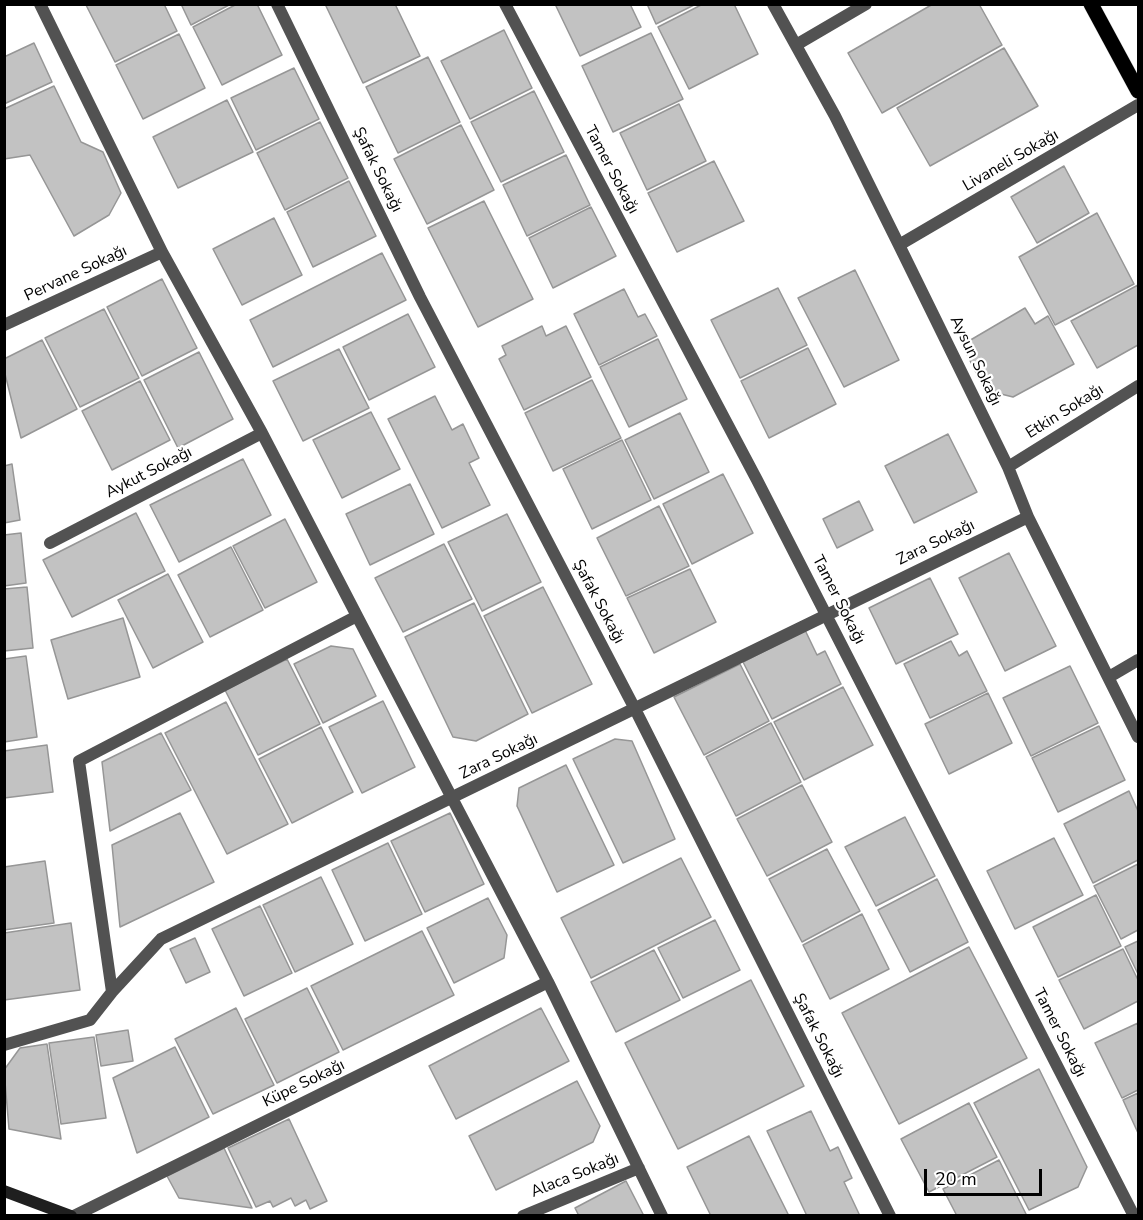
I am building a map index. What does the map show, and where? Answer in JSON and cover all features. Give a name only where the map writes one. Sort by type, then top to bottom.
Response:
[{"type":"main road","points":[[1091,4],[1138,92]]},
{"type":"street","points":[[40,4],[162,252],[262,434],[548,982],[662,1215]]},
{"type":"street","name":"Şafak Sokağı","points":[[277,4],[420,297],[635,709],[890,1215]]},
{"type":"street","name":"Tamer Sokağı","points":[[504,4],[746,459],[1134,1215]]},
{"type":"street","name":"Aysun Sokağı","points":[[773,4],[835,116],[900,245],[1008,466],[1028,517],[1138,736]]},
{"type":"street","points":[[796,45],[866,4]]},
{"type":"street","name":"Livaneli Sokağı","points":[[900,245],[1138,105]]},
{"type":"street","name":"Pervane Sokağı","points":[[4,325],[162,252]]},
{"type":"street","name":"Etkin Sokağı","points":[[1008,466],[1138,386]]},
{"type":"street","name":"Aykut Sokağı","points":[[50,543],[262,434]]},
{"type":"street","name":"Zara Sokağı","points":[[4,1045],[90,1020],[112,992],[161,939],[453,799],[826,614],[1028,517]]},
{"type":"street","points":[[112,992],[79,761],[357,616]]},
{"type":"street","points":[[1109,677],[1138,660]]},
{"type":"street","name":"Küpe Sokağı","points":[[73,1215],[548,982]]},
{"type":"street","name":"Alaca Sokağı","points":[[523,1215],[639,1168]]},
{"type":"street","points":[[4,1191],[73,1215]]},
{"type":"building","points":[[164,4],[177,31],[115,62],[86,5]]},
{"type":"building","points":[[181,4],[231,4],[191,25]]},
{"type":"building","points":[[237,4],[257,4],[282,55],[222,85],[193,27]]},
{"type":"building","points":[[325,4],[395,4],[420,56],[363,83]]},
{"type":"building","points":[[555,4],[630,4],[641,27],[580,56]]},
{"type":"building","points":[[647,4],[696,4],[656,24]]},
{"type":"building","points":[[703,4],[734,4],[758,54],[689,89],[658,27]]},
{"type":"building","points":[[933,4],[979,4],[1002,45],[882,113],[848,53]]},
{"type":"building","points":[[504,30],[532,88],[470,119],[441,61]]},
{"type":"building","points":[[651,33],[683,99],[613,132],[582,66]]},
{"type":"building","points":[[179,34],[205,88],[143,119],[116,65]]},
{"type":"building","points":[[34,43],[52,82],[4,104],[4,57]]},
{"type":"building","points":[[1004,48],[1038,106],[930,166],[897,108]]},
{"type":"building","points":[[428,57],[460,122],[398,153],[366,87]]},
{"type":"building","points":[[294,68],[319,119],[256,150],[231,98]]},
{"type":"building","points":[[54,86],[81,142],[103,152],[121,193],[109,215],[74,236],[30,155],[4,159],[4,109]]},
{"type":"building","points":[[534,91],[564,152],[501,182],[471,122]]},
{"type":"building","points":[[227,100],[253,152],[178,188],[153,137]]},
{"type":"building","points":[[679,104],[706,161],[647,190],[620,133]]},
{"type":"building","points":[[320,122],[348,178],[285,210],[257,153]]},
{"type":"building","points":[[461,125],[494,190],[427,224],[394,159]]},
{"type":"building","points":[[566,155],[590,205],[527,236],[503,185]]},
{"type":"building","points":[[714,161],[744,221],[677,252],[648,193]]},
{"type":"building","points":[[1064,166],[1089,213],[1037,243],[1011,197]]},
{"type":"building","points":[[349,181],[376,236],[313,267],[287,212]]},
{"type":"building","points":[[484,201],[533,299],[478,327],[428,228]]},
{"type":"building","points":[[591,207],[616,256],[553,288],[529,238]]},
{"type":"building","points":[[1097,213],[1134,284],[1055,325],[1019,257]]},
{"type":"building","points":[[274,218],[302,275],[242,305],[213,249]]},
{"type":"building","points":[[382,253],[406,300],[273,367],[250,320]]},
{"type":"building","points":[[855,270],[899,360],[844,387],[798,298]]},
{"type":"building","points":[[162,279],[197,348],[142,376],[107,307]]},
{"type":"building","points":[[1138,285],[1138,345],[1097,368],[1071,321]]},
{"type":"building","points":[[778,288],[807,345],[740,378],[711,320]]},
{"type":"building","points":[[624,289],[638,317],[645,314],[657,336],[599,365],[574,314]]},
{"type":"building","points":[[1025,308],[1035,324],[1048,316],[1074,364],[1013,397],[985,390],[962,345]]},
{"type":"building","points":[[104,309],[139,378],[80,407],[45,338]]},
{"type":"building","points":[[408,314],[435,367],[369,400],[343,347]]},
{"type":"building","points":[[542,326],[546,336],[566,326],[591,377],[524,410],[499,359],[506,355],[502,346]]},
{"type":"building","points":[[658,339],[687,399],[629,427],[600,367]]},
{"type":"building","points":[[42,340],[77,409],[21,438],[4,370],[4,359]]},
{"type":"building","points":[[808,348],[836,404],[769,438],[741,381]]},
{"type":"building","points":[[339,349],[369,408],[303,441],[273,381]]},
{"type":"building","points":[[199,352],[233,419],[178,448],[144,380]]},
{"type":"building","points":[[592,380],[621,438],[553,471],[525,413]]},
{"type":"building","points":[[140,381],[170,440],[112,470],[82,411]]},
{"type":"building","points":[[435,396],[452,430],[463,424],[479,458],[469,463],[490,505],[442,528],[388,419]]},
{"type":"building","points":[[371,412],[400,469],[342,498],[313,440]]},
{"type":"building","points":[[680,413],[709,472],[654,499],[625,440]]},
{"type":"building","points":[[948,434],[977,492],[914,523],[885,466]]},
{"type":"building","points":[[622,440],[651,500],[592,529],[563,469]]},
{"type":"building","points":[[243,459],[271,515],[179,562],[150,505]]},
{"type":"building","points":[[12,464],[20,520],[4,523],[4,466]]},
{"type":"building","points":[[723,474],[753,533],[692,564],[663,504]]},
{"type":"building","points":[[410,484],[434,534],[370,565],[346,514]]},
{"type":"building","points":[[859,501],[873,530],[837,548],[823,519]]},
{"type":"building","points":[[659,506],[689,566],[626,596],[597,538]]},
{"type":"building","points":[[136,513],[165,571],[72,617],[43,560]]},
{"type":"building","points":[[507,514],[541,582],[482,611],[448,542]]},
{"type":"building","points":[[285,519],[317,582],[265,608],[233,546]]},
{"type":"building","points":[[21,533],[26,583],[4,586],[4,535]]},
{"type":"building","points":[[444,544],[472,599],[403,632],[375,578]]},
{"type":"building","points":[[231,547],[263,610],[210,637],[178,575]]},
{"type":"building","points":[[1009,553],[1056,646],[1005,671],[959,578]]},
{"type":"building","points":[[690,569],[716,622],[654,653],[627,598]]},
{"type":"building","points":[[168,574],[203,642],[153,668],[118,600]]},
{"type":"building","points":[[930,578],[958,634],[896,664],[869,608]]},
{"type":"building","points":[[27,587],[33,648],[4,651],[4,589]]},
{"type":"building","points":[[543,587],[592,684],[532,713],[484,616]]},
{"type":"building","points":[[474,603],[528,714],[476,741],[453,737],[405,637]]},
{"type":"building","points":[[123,618],[140,677],[68,699],[51,640]]},
{"type":"building","points":[[805,630],[817,655],[825,651],[841,684],[772,719],[743,662]]},
{"type":"building","points":[[951,641],[959,656],[967,651],[987,691],[930,718],[904,664]]},
{"type":"building","points":[[331,646],[353,649],[376,696],[323,723],[294,664]]},
{"type":"building","points":[[26,656],[37,737],[4,742],[4,659]]},
{"type":"building","points":[[287,659],[320,724],[258,755],[225,690]]},
{"type":"building","points":[[740,664],[769,721],[704,755],[674,697]]},
{"type":"building","points":[[1070,666],[1098,723],[1031,756],[1003,698]]},
{"type":"building","points":[[843,687],[873,745],[804,780],[774,722]]},
{"type":"building","points":[[988,693],[1012,743],[949,774],[925,724]]},
{"type":"building","points":[[383,701],[415,767],[362,793],[329,727]]},
{"type":"building","points":[[226,702],[288,824],[227,854],[165,733]]},
{"type":"building","points":[[771,723],[801,782],[736,816],[706,757]]},
{"type":"building","points":[[1099,726],[1125,780],[1058,812],[1032,758]]},
{"type":"building","points":[[321,727],[353,792],[292,823],[259,759]]},
{"type":"building","points":[[161,733],[191,790],[110,831],[102,762]]},
{"type":"building","points":[[615,739],[632,741],[675,839],[623,863],[573,759]]},
{"type":"building","points":[[47,745],[53,792],[4,798],[4,751]]},
{"type":"building","points":[[566,765],[614,865],[557,892],[517,806],[519,788]]},
{"type":"building","points":[[802,785],[832,842],[767,876],[737,819]]},
{"type":"building","points":[[1129,791],[1138,811],[1138,860],[1093,883],[1064,824]]},
{"type":"building","points":[[180,813],[214,882],[120,927],[112,845]]},
{"type":"building","points":[[450,813],[484,884],[425,912],[391,841]]},
{"type":"building","points":[[905,817],[935,876],[876,906],[845,847]]},
{"type":"building","points":[[1054,838],[1083,895],[1015,929],[987,871]]},
{"type":"building","points":[[388,843],[422,914],[365,941],[332,870]]},
{"type":"building","points":[[827,849],[860,911],[802,942],[769,879]]},
{"type":"building","points":[[681,858],[711,917],[591,978],[561,918]]},
{"type":"building","points":[[45,861],[54,923],[4,930],[4,867]]},
{"type":"building","points":[[1138,864],[1138,930],[1121,939],[1094,886]]},
{"type":"building","points":[[321,877],[353,944],[295,972],[263,905]]},
{"type":"building","points":[[937,879],[968,942],[910,972],[878,910]]},
{"type":"building","points":[[1096,895],[1121,946],[1058,977],[1033,927]]},
{"type":"building","points":[[488,898],[507,935],[504,958],[454,983],[427,928]]},
{"type":"building","points":[[260,906],[292,973],[244,996],[212,929]]},
{"type":"building","points":[[862,914],[889,969],[830,999],[803,945]]},
{"type":"building","points":[[715,920],[740,970],[683,998],[658,948]]},
{"type":"building","points":[[71,923],[80,990],[4,1000],[4,933]]},
{"type":"building","points":[[422,931],[454,995],[343,1050],[311,986]]},
{"type":"building","points":[[195,938],[210,972],[186,983],[170,949]]},
{"type":"building","points":[[1138,941],[1138,974],[1125,947]]},
{"type":"building","points":[[969,947],[1027,1058],[899,1124],[842,1013]]},
{"type":"building","points":[[1123,949],[1138,980],[1138,1001],[1084,1029],[1059,980]]},
{"type":"building","points":[[654,950],[680,1000],[616,1032],[591,982]]},
{"type":"building","points":[[751,980],[804,1086],[678,1149],[625,1043]]},
{"type":"building","points":[[307,988],[339,1052],[277,1083],[245,1019]]},
{"type":"building","points":[[236,1008],[274,1085],[213,1114],[175,1039]]},
{"type":"building","points":[[541,1008],[569,1061],[456,1119],[429,1066]]},
{"type":"building","points":[[1138,1023],[1138,1090],[1122,1098],[1095,1043]]},
{"type":"building","points":[[128,1030],[133,1061],[101,1066],[96,1035]]},
{"type":"building","points":[[94,1037],[106,1118],[61,1124],[49,1043]]},
{"type":"building","points":[[47,1044],[61,1139],[9,1129],[4,1070],[20,1048]]},
{"type":"building","points":[[175,1047],[209,1117],[137,1153],[113,1078]]},
{"type":"building","points":[[1039,1069],[1087,1167],[1078,1187],[1029,1210],[974,1103]]},
{"type":"building","points":[[577,1081],[600,1126],[593,1142],[496,1190],[469,1136]]},
{"type":"building","points":[[1138,1093],[1138,1133],[1123,1100]]},
{"type":"building","points":[[969,1103],[997,1157],[929,1192],[901,1139]]},
{"type":"building","points":[[811,1111],[830,1151],[838,1147],[852,1178],[844,1182],[860,1216],[807,1216],[767,1131]]},
{"type":"building","points":[[289,1119],[327,1201],[310,1209],[306,1200],[295,1206],[291,1198],[273,1207],[270,1201],[256,1207],[228,1148]]},
{"type":"building","points":[[749,1136],[789,1216],[711,1216],[687,1167]]},
{"type":"building","points":[[224,1148],[252,1208],[179,1198],[167,1176]]},
{"type":"building","points":[[999,1160],[1027,1216],[957,1216],[943,1189]]},
{"type":"building","points":[[626,1181],[644,1216],[579,1216],[575,1208]]}]
